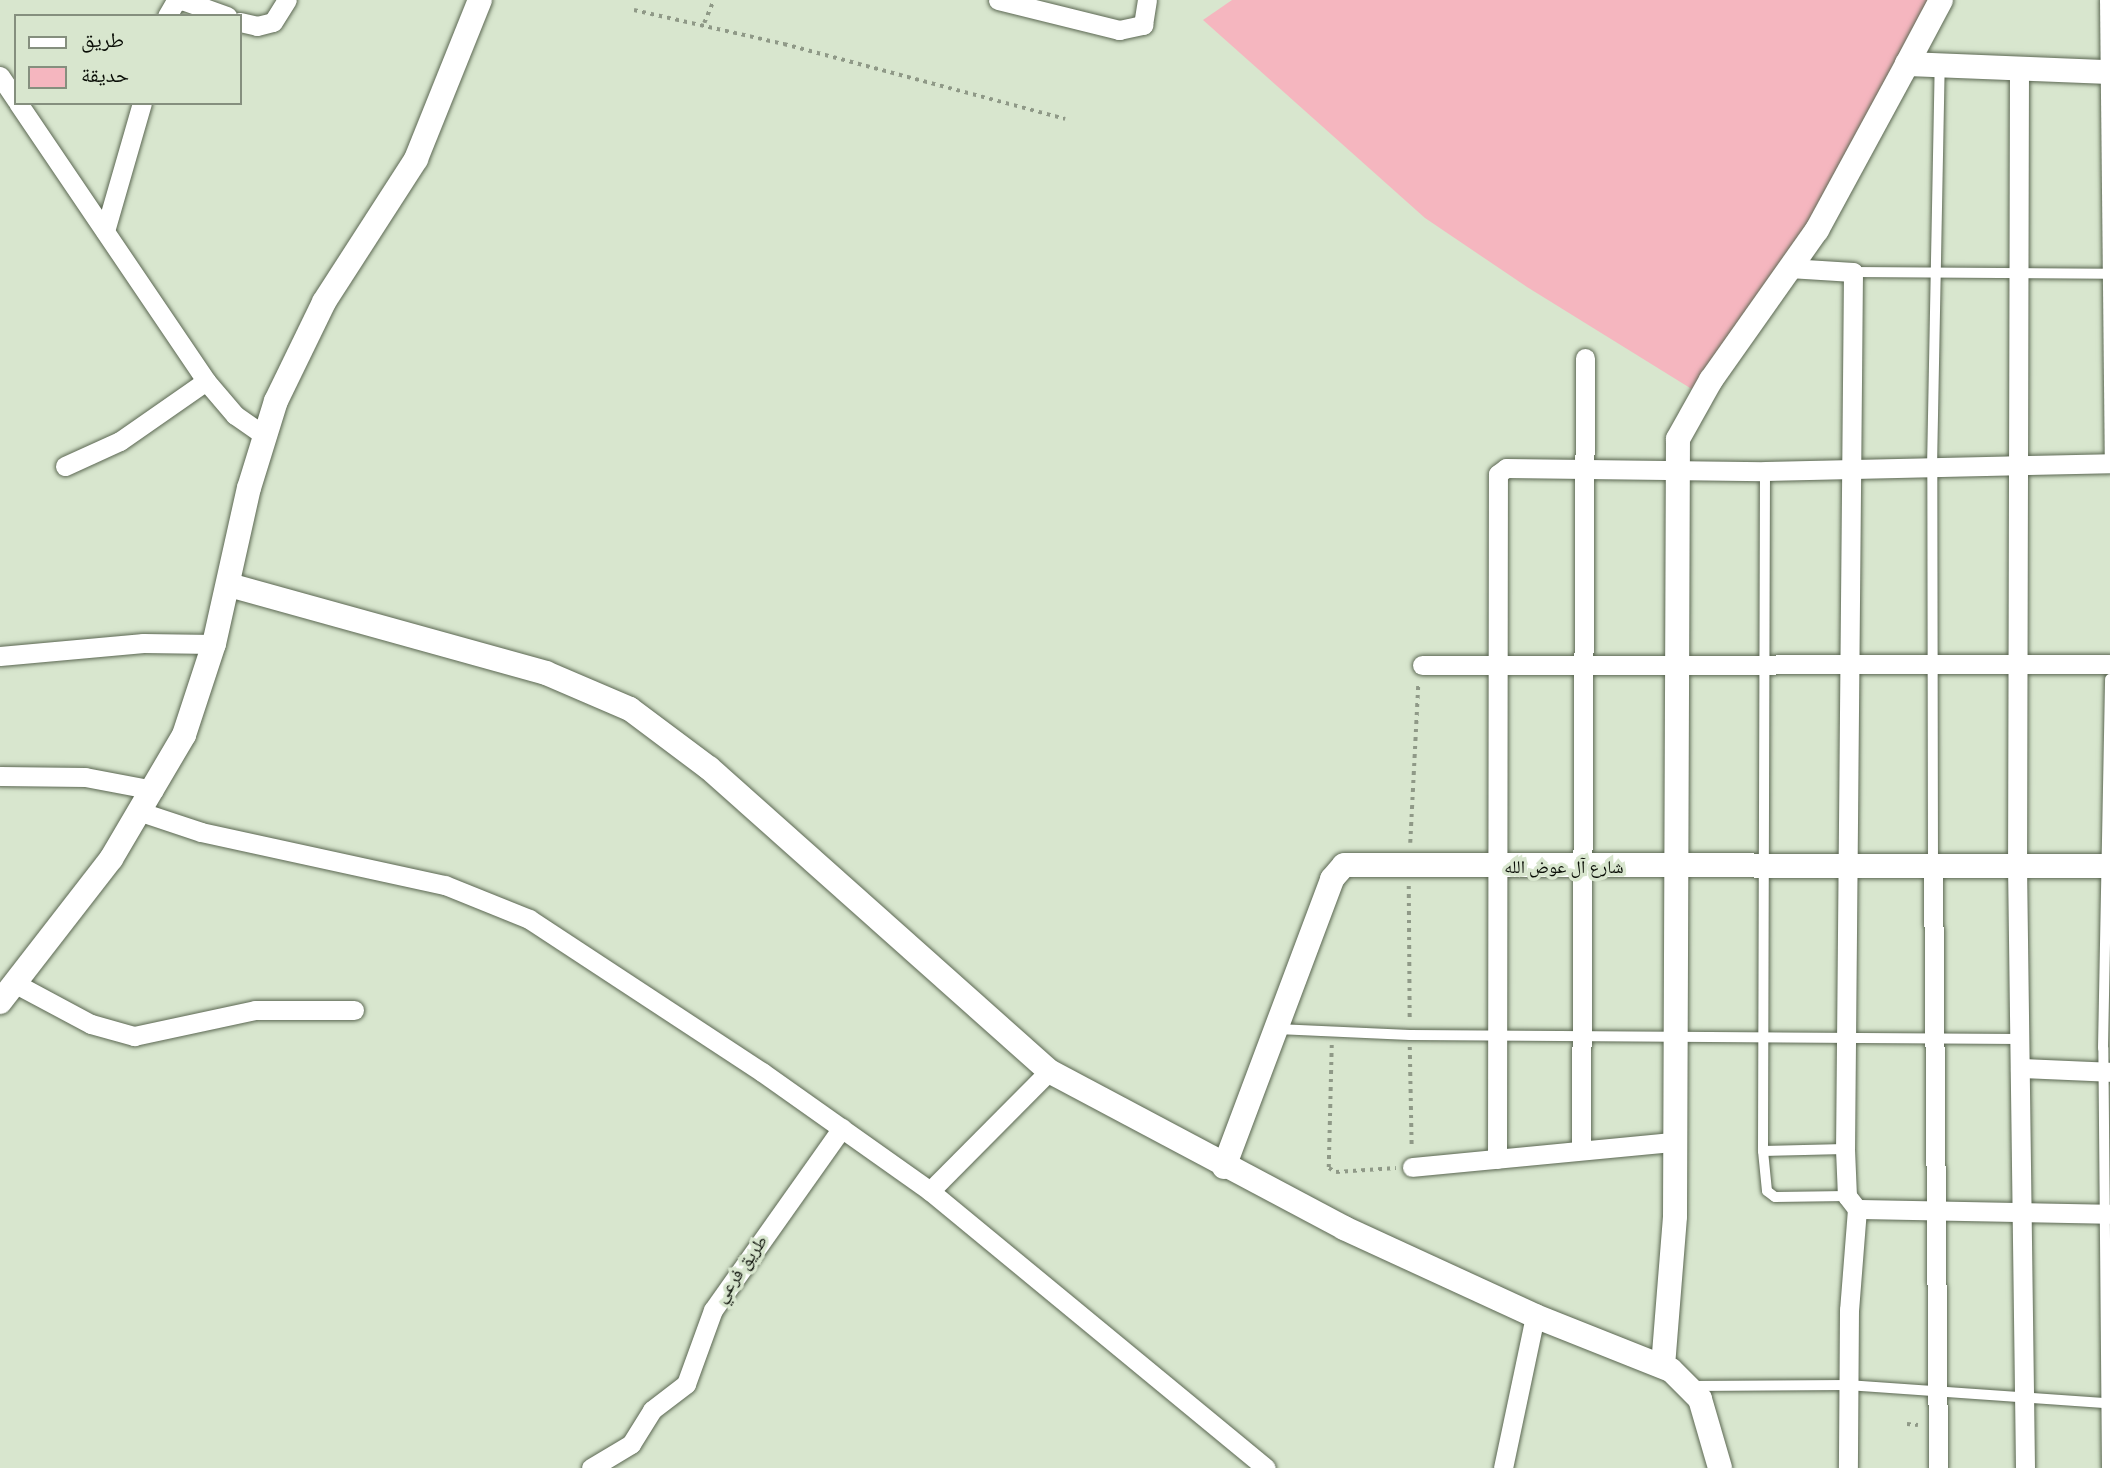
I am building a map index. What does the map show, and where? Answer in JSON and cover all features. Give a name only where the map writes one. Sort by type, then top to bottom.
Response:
[{"type":"street","points":[[168,14],[175,2],[182,0],[221,14]]},
{"type":"street","points":[[242,22],[265,25],[278,16],[287,0]]},
{"type":"street","points":[[354,1010],[255,1010],[135,1037],[91,1024],[8,993],[141,812],[184,735],[214,644],[264,435],[324,302],[416,159],[480,0]]},
{"type":"street","points":[[998,0],[1119,30],[1143,25],[1147,0]]},
{"type":"street","points":[[1663,1366],[1673,1289],[1677,1037],[1674,470],[1678,439],[1690,411],[1817,230],[1941,0]]},
{"type":"street","points":[[1907,64],[2107,72]]},
{"type":"street","points":[[2019,69],[2020,666],[2017,864],[2027,1396],[2025,1468]]},
{"type":"street","points":[[0,76],[14,97]]},
{"type":"street","points":[[19,105],[206,381],[235,415],[264,435]]},
{"type":"street","points":[[105,231],[141,105]]},
{"type":"street","points":[[1790,268],[1853,272],[1847,665],[1845,1149],[1852,1203],[1847,1385],[1848,1468]]},
{"type":"street","points":[[1581,1150],[1584,1036],[1586,358]]},
{"type":"street","points":[[65,466],[120,441],[206,381]]},
{"type":"street","points":[[1497,1158],[1497,476],[1506,468],[1765,471],[2110,463]]},
{"type":"street","points":[[229,585],[546,673],[630,709],[709,768],[1049,1071],[1224,1167],[1535,1316],[1663,1366],[1692,1386],[1711,1426],[1720,1468]]},
{"type":"street","points":[[0,656],[143,643],[214,644]]},
{"type":"street","points":[[1422,664],[2110,664]]},
{"type":"street","points":[[0,776],[85,778],[155,790]]},
{"type":"street","points":[[141,812],[201,832],[389,870],[505,906],[842,1128],[930,1191],[1266,1468]]},
{"type":"street","name":"شارع آل عوض الله","points":[[1224,1167],[1273,1029],[1335,873],[1349,864],[1499,868],[1848,862],[2108,866]]},
{"type":"street","points":[[1933,864],[1933,1036],[1938,1213],[1938,1468]]},
{"type":"street","points":[[2020,1068],[2106,1072]]},
{"type":"street","points":[[930,1191],[1049,1071]]},
{"type":"street","name":"طريق فرعي","points":[[591,1468],[631,1444],[652,1410],[686,1384],[713,1310],[842,1128]]},
{"type":"street","points":[[1412,1167],[1674,1142]]},
{"type":"street","points":[[1852,1203],[1938,1213],[2109,1214]]},
{"type":"street","points":[[1503,1468],[1535,1316]]},
{"type":"lane","points":[[2105,0],[2110,457]]},
{"type":"lane","points":[[1933,864],[1932,468],[1934,274],[1941,66]]},
{"type":"lane","points":[[1853,272],[2109,274]]},
{"type":"lane","points":[[1765,471],[1763,1151],[1767,1191],[1775,1197],[1852,1203]]},
{"type":"lane","points":[[2107,1468],[2109,1214],[2106,1048],[2110,679]]},
{"type":"lane","points":[[1273,1029],[1410,1035],[1933,1036],[2020,1039]]},
{"type":"lane","points":[[1763,1151],[1845,1149]]},
{"type":"lane","points":[[1692,1386],[1847,1385],[2107,1403]]},
{"type":"path","points":[[704,23],[714,0]]},
{"type":"path","points":[[634,10],[704,23],[1065,119]]},
{"type":"path","points":[[1333,1032],[1330,1169],[1412,1167],[1409,866],[1422,664]]},
{"type":"green space","points":[[1232,0],[1940,0],[1810,237],[1703,396],[1527,287],[1425,218],[1203,20]]}]
